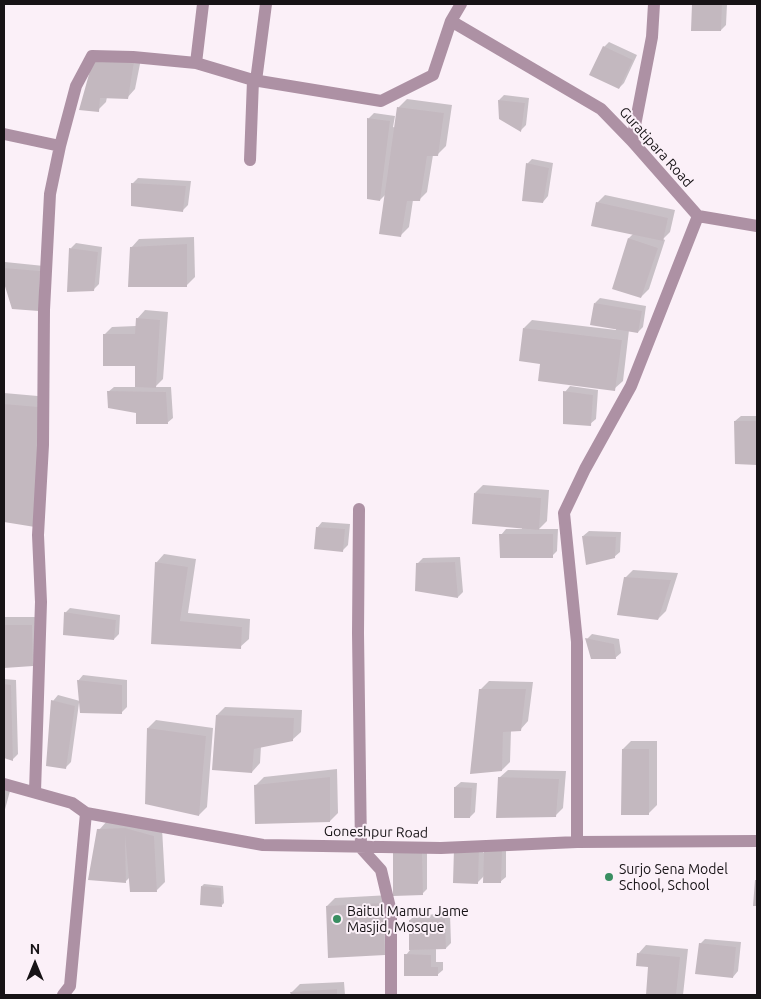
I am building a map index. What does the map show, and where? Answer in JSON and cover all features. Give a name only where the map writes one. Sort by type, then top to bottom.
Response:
[{"type":"street","points":[[196,63],[203,4]]},
{"type":"street","points":[[250,160],[254,81],[266,4]]},
{"type":"street","points":[[34,792],[41,602],[38,535],[43,446],[44,310],[50,194],[60,146],[76,86],[92,56],[133,57],[196,63],[254,81],[381,101],[433,75],[451,21],[461,4]]},
{"type":"street","points":[[632,140],[652,37],[654,4]]},
{"type":"street","name":"Guratipara Road","points":[[451,21],[601,109],[632,140],[698,216]]},
{"type":"street","points":[[4,134],[60,146]]},
{"type":"street","points":[[577,842],[577,642],[564,513],[631,386],[698,216],[757,226]]},
{"type":"street","points":[[359,509],[358,634],[361,848],[381,870],[391,912],[392,995]]},
{"type":"street","name":"Goneshpur Road","points":[[4,784],[72,803],[86,813],[263,845],[441,848],[577,842],[757,841]]},
{"type":"street","points":[[63,995],[70,986],[86,813]]},
{"type":"building","points":[[692,4],[722,4],[721,31],[691,31]]},
{"type":"building","points":[[603,46],[633,60],[619,89],[589,75]]},
{"type":"building","points":[[93,60],[134,62],[128,99],[100,98],[99,112],[79,110]]},
{"type":"building","points":[[498,100],[525,103],[521,132],[499,119]]},
{"type":"building","points":[[397,107],[444,113],[438,156],[427,156],[420,201],[407,201],[401,237],[379,234]]},
{"type":"building","points":[[367,118],[390,121],[380,201],[367,199]]},
{"type":"building","points":[[526,163],[549,168],[543,203],[522,201]]},
{"type":"building","points":[[131,183],[186,186],[183,212],[131,206]]},
{"type":"building","points":[[596,202],[668,218],[663,241],[591,226]]},
{"type":"building","points":[[628,238],[658,248],[641,298],[612,289]]},
{"type":"building","points":[[187,244],[187,287],[128,287],[130,247]]},
{"type":"building","points":[[69,248],[98,252],[94,291],[67,292]]},
{"type":"building","points":[[4,268],[40,271],[39,311],[12,309],[4,283]]},
{"type":"building","points":[[594,303],[642,311],[638,333],[590,325]]},
{"type":"building","points":[[136,318],[160,320],[156,388],[135,387],[135,366],[103,366],[103,334],[135,334]]},
{"type":"building","points":[[523,328],[622,340],[615,391],[538,381],[540,364],[519,361]]},
{"type":"building","points":[[107,391],[166,392],[168,424],[136,424],[136,413],[108,408]]},
{"type":"building","points":[[563,391],[593,395],[591,426],[563,424]]},
{"type":"building","points":[[4,404],[39,407],[35,527],[4,522]]},
{"type":"building","points":[[734,421],[757,421],[757,465],[735,464]]},
{"type":"building","points":[[474,493],[541,498],[539,530],[472,524]]},
{"type":"building","points":[[316,527],[345,529],[343,552],[314,549]]},
{"type":"building","points":[[499,534],[553,534],[553,558],[500,558]]},
{"type":"building","points":[[582,536],[616,537],[615,558],[586,565]]},
{"type":"building","points":[[155,562],[188,567],[180,621],[242,627],[241,649],[151,644]]},
{"type":"building","points":[[455,562],[458,598],[415,591],[416,563]]},
{"type":"building","points":[[624,577],[671,580],[658,620],[617,615]]},
{"type":"building","points":[[64,612],[116,620],[114,640],[63,635]]},
{"type":"building","points":[[4,625],[32,625],[33,666],[4,668]]},
{"type":"building","points":[[585,638],[614,644],[616,659],[591,659]]},
{"type":"building","points":[[77,680],[122,685],[122,714],[80,713]]},
{"type":"building","points":[[4,684],[11,685],[13,761],[4,758]]},
{"type":"building","points":[[479,689],[526,689],[521,731],[503,732],[502,771],[470,774]]},
{"type":"building","points":[[51,700],[75,706],[66,769],[46,766]]},
{"type":"building","points":[[216,715],[294,718],[293,741],[254,749],[252,773],[212,770]]},
{"type":"building","points":[[147,728],[206,736],[199,816],[145,804]]},
{"type":"building","points":[[622,749],[649,749],[649,815],[621,815]]},
{"type":"building","points":[[330,777],[330,822],[255,824],[254,785]]},
{"type":"building","points":[[498,777],[559,779],[556,817],[496,818]]},
{"type":"building","points":[[454,787],[472,788],[470,818],[454,818]]},
{"type":"building","points":[[125,828],[154,836],[157,892],[130,892],[125,835],[126,883],[88,880],[97,829]]},
{"type":"building","points":[[454,849],[479,850],[478,884],[453,883]]},
{"type":"building","points":[[484,850],[502,851],[501,883],[483,883]]},
{"type":"building","points":[[422,851],[423,895],[393,896],[393,852]]},
{"type":"building","points":[[755,880],[757,880],[757,906],[753,906]]},
{"type":"building","points":[[201,886],[221,888],[222,907],[200,905]]},
{"type":"building","points":[[382,903],[385,955],[328,958],[326,906]]},
{"type":"building","points":[[445,919],[446,949],[409,950],[409,920]]},
{"type":"building","points":[[699,943],[736,947],[733,978],[695,974]]},
{"type":"building","points":[[637,953],[680,957],[676,995],[646,995],[648,967],[636,966]]},
{"type":"building","points":[[404,954],[431,955],[431,967],[438,967],[438,976],[404,976]]},
{"type":"building","points":[[337,989],[337,995],[291,995],[290,992]]},
{"type":"place","name":"Surjo Sena Model School, School","points":[[609,877]]},
{"type":"place","name":"Baitul Mamur Jame Masjid, Mosque","points":[[337,919]]}]
